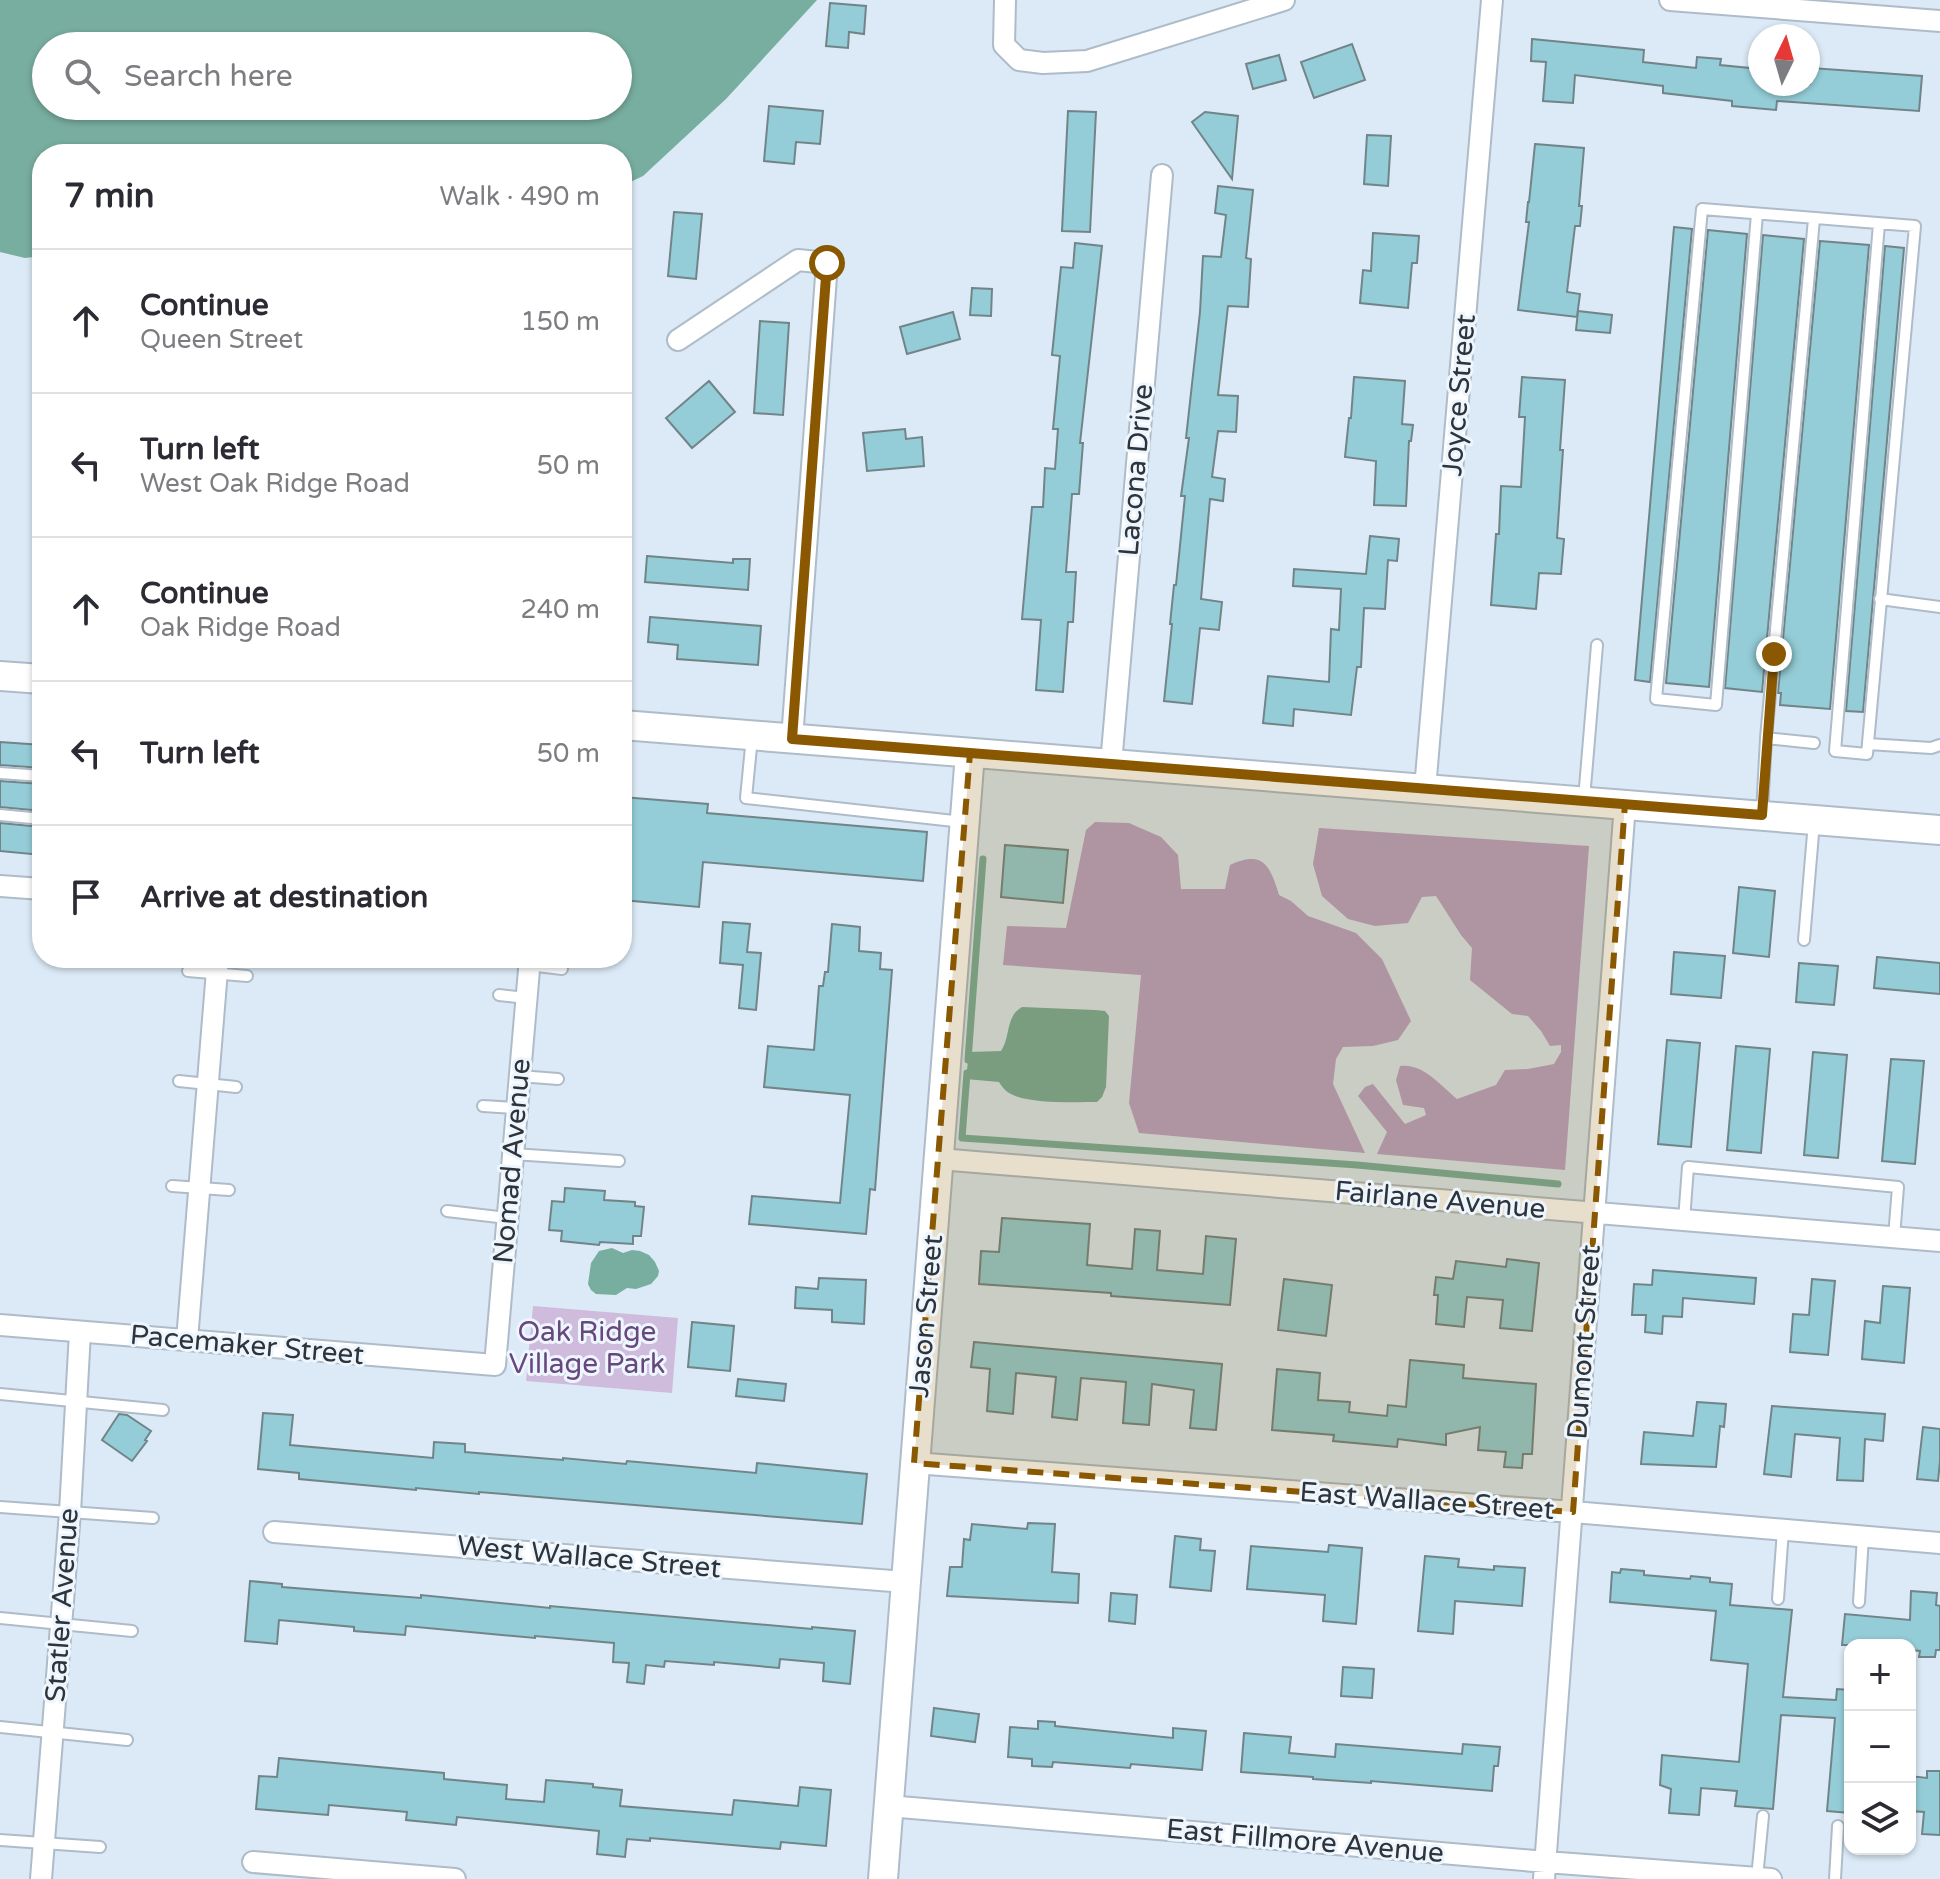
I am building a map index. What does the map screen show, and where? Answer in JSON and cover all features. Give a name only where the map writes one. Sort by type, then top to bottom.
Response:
[{"type":"main road","points":[[0,676],[32,678]]},
{"type":"main road","points":[[632,726],[1940,830]]},
{"type":"main road","name":"Jason Street","points":[[883,1879],[970,753]]},
{"type":"street","points":[[1005,0],[1004,45],[1019,60],[1043,63],[1087,61],[1284,0]]},
{"type":"street","name":"Joyce Street","points":[[1425,789],[1492,0]]},
{"type":"street","points":[[1670,0],[1850,7],[1940,21]]},
{"type":"street","name":"Lacona Drive","points":[[1111,764],[1162,175]]},
{"type":"street","points":[[678,340],[798,260],[827,263],[792,739]]},
{"type":"street","name":"Dumont Street","points":[[1545,1870],[1625,804]]},
{"type":"street","points":[[0,886],[32,888]]},
{"type":"street","points":[[187,1340],[218,968]]},
{"type":"street","name":"Nomad Avenue","points":[[495,1365],[528,968]]},
{"type":"street","name":"Fairlane Avenue","points":[[939,1159],[1940,1241]]},
{"type":"street","name":"Pacemaker Street","points":[[0,1325],[495,1365]]},
{"type":"street","name":"Statler Avenue","points":[[41,1879],[70,1512],[80,1332]]},
{"type":"street","name":"East Wallace Street","points":[[914,1463],[1940,1543]]},
{"type":"street","name":"West Wallace Street","points":[[274,1532],[905,1582]]},
{"type":"street","name":"East Fillmore Avenue","points":[[888,1806],[1545,1870],[1771,1879]]},
{"type":"street","points":[[253,1862],[455,1879]]},
{"type":"lane","points":[[1757,214],[1716,705],[1656,699],[1702,209],[1915,226],[1867,754],[1835,751],[1879,224]]},
{"type":"lane","points":[[1762,815],[1766,738],[1814,219]]},
{"type":"lane","points":[[1880,599],[1940,607]]},
{"type":"lane","points":[[1584,801],[1597,645]]},
{"type":"lane","points":[[753,735],[746,798],[965,823]]},
{"type":"lane","points":[[1766,738],[1814,743]]},
{"type":"lane","points":[[1868,744],[1931,748],[1940,745]]},
{"type":"lane","points":[[0,773],[32,775]]},
{"type":"lane","points":[[0,815],[32,818]]},
{"type":"lane","points":[[1804,940],[1814,820]]},
{"type":"lane","points":[[188,971],[206,968]]},
{"type":"lane","points":[[224,968],[247,976]]},
{"type":"lane","points":[[558,968],[562,969]]},
{"type":"lane","points":[[499,995],[526,998]]},
{"type":"lane","points":[[519,1076],[558,1079]]},
{"type":"lane","points":[[179,1081],[236,1087]]},
{"type":"lane","points":[[483,1106],[516,1108]]},
{"type":"lane","points":[[513,1154],[619,1161]]},
{"type":"lane","points":[[1684,1220],[1688,1167],[1898,1187],[1894,1237]]},
{"type":"lane","points":[[172,1186],[229,1190]]},
{"type":"lane","points":[[447,1211],[507,1218]]},
{"type":"lane","points":[[0,1394],[163,1410]]},
{"type":"lane","points":[[0,1507],[153,1518]]},
{"type":"lane","points":[[1778,1599],[1783,1530]]},
{"type":"lane","points":[[1859,1602],[1863,1536]]},
{"type":"lane","points":[[0,1618],[132,1631]]},
{"type":"lane","points":[[0,1727],[127,1740]]},
{"type":"lane","points":[[1757,1878],[1763,1816]]},
{"type":"lane","points":[[1835,1879],[1838,1826]]},
{"type":"lane","points":[[0,1840],[100,1847]]},
{"type":"highlighted area","points":[[970,753],[1625,804],[1573,1512],[914,1463]]},
{"type":"green space","name":"Oak Ridge Village Park","points":[[533,1306],[678,1318],[672,1393],[526,1381]]},
{"type":"shaded area","points":[[0,0],[817,0],[726,99],[643,176],[632,181],[632,144],[32,144],[32,257],[0,252]]},
{"type":"shaded area","points":[[1095,822],[1129,823],[1161,837],[1178,855],[1181,889],[1225,889],[1230,865],[1258,860],[1268,868],[1279,895],[1308,916],[1356,933],[1382,959],[1411,1021],[1398,1040],[1373,1046],[1343,1047],[1336,1059],[1333,1084],[1365,1153],[1139,1133],[1129,1103],[1141,975],[1003,965],[1007,926],[1066,928],[1086,830]]},
{"type":"shaded area","points":[[1319,828],[1589,846],[1565,1170],[1377,1154],[1387,1132],[1358,1096],[1365,1087],[1373,1084],[1405,1124],[1426,1115],[1424,1108],[1403,1105],[1396,1080],[1400,1066],[1424,1071],[1457,1099],[1496,1085],[1505,1070],[1554,1064],[1561,1052],[1561,1045],[1550,1046],[1528,1016],[1512,1014],[1470,980],[1472,948],[1436,896],[1422,897],[1408,923],[1375,926],[1348,919],[1322,896],[1313,864]]},
{"type":"shaded area","points":[[1022,1007],[1105,1011],[1109,1016],[1106,1087],[1097,1102],[1031,1100],[1011,1094],[999,1082],[966,1079],[969,1052],[1001,1051],[1013,1016]]},
{"type":"shaded area","points":[[612,1248],[623,1253],[632,1250],[649,1255],[659,1271],[658,1276],[651,1284],[636,1289],[627,1288],[616,1295],[596,1294],[588,1284],[591,1263],[599,1251]]},
{"type":"building","points":[[830,3],[866,6],[864,34],[849,32],[848,48],[826,46]]},
{"type":"building","points":[[1532,39],[1644,50],[1643,62],[1696,68],[1697,57],[1721,59],[1720,65],[1748,68],[1748,96],[1820,96],[1820,69],[1922,76],[1919,111],[1777,101],[1776,110],[1732,106],[1732,101],[1663,93],[1663,86],[1575,75],[1573,103],[1543,101],[1546,62],[1531,61]]},
{"type":"building","points":[[1352,44],[1365,80],[1314,98],[1301,62]]},
{"type":"building","points":[[1279,55],[1286,80],[1253,89],[1246,64]]},
{"type":"building","points":[[769,106],[823,111],[820,144],[796,142],[794,164],[764,161]]},
{"type":"building","points":[[1068,111],[1096,112],[1090,232],[1062,231]]},
{"type":"building","points":[[1205,112],[1238,116],[1232,179],[1192,122]]},
{"type":"building","points":[[1367,135],[1391,136],[1388,186],[1364,184]]},
{"type":"building","points":[[1535,144],[1584,148],[1580,226],[1575,226],[1567,292],[1580,294],[1577,317],[1518,310]]},
{"type":"building","points":[[1218,186],[1253,190],[1246,258],[1251,259],[1248,307],[1228,306],[1218,395],[1238,396],[1236,432],[1218,431],[1212,477],[1225,479],[1223,501],[1210,499],[1201,599],[1222,602],[1219,630],[1200,628],[1192,704],[1164,701],[1185,496],[1181,496],[1189,438],[1186,438],[1203,256],[1221,257],[1226,215],[1215,213]]},
{"type":"building","points":[[674,212],[702,214],[696,279],[668,276]]},
{"type":"building","points":[[1674,227],[1692,229],[1650,682],[1635,680]]},
{"type":"building","points":[[1708,230],[1747,234],[1709,687],[1666,683]]},
{"type":"building","points":[[1373,233],[1419,236],[1417,263],[1412,263],[1408,308],[1360,303],[1363,270],[1371,271]]},
{"type":"building","points":[[1763,235],[1804,239],[1762,692],[1725,688]]},
{"type":"building","points":[[1820,241],[1869,245],[1830,709],[1780,705],[1781,693],[1778,693]]},
{"type":"building","points":[[1075,243],[1102,246],[1080,443],[1083,443],[1079,494],[1072,494],[1066,572],[1076,572],[1073,622],[1068,622],[1063,692],[1036,690],[1041,620],[1022,619],[1032,507],[1043,507],[1045,468],[1055,469],[1058,429],[1053,429],[1060,356],[1052,355],[1061,267],[1073,268]]},
{"type":"building","points":[[1885,246],[1904,248],[1863,712],[1846,711]]},
{"type":"building","points":[[972,288],[992,289],[991,316],[970,315]]},
{"type":"building","points":[[1578,311],[1612,315],[1610,333],[1576,330]]},
{"type":"building","points":[[953,312],[960,339],[907,354],[900,327]]},
{"type":"building","points":[[760,321],[789,323],[783,415],[754,413]]},
{"type":"building","points":[[1354,377],[1405,381],[1402,424],[1413,425],[1409,441],[1406,506],[1374,505],[1376,461],[1345,457]]},
{"type":"building","points":[[1522,377],[1565,380],[1557,538],[1564,539],[1561,574],[1539,573],[1536,609],[1491,605],[1501,486],[1521,487],[1525,417],[1519,417]]},
{"type":"building","points":[[709,381],[735,412],[692,448],[666,418]]},
{"type":"building","points":[[905,429],[906,439],[922,437],[924,466],[867,471],[863,433]]},
{"type":"building","points":[[1370,536],[1399,539],[1397,561],[1388,560],[1385,609],[1364,608],[1361,667],[1357,667],[1351,715],[1294,709],[1293,726],[1263,723],[1268,676],[1329,682],[1331,629],[1339,630],[1341,589],[1293,586],[1294,569],[1366,574]]},
{"type":"building","points":[[647,556],[733,563],[733,559],[750,559],[748,590],[645,582]]},
{"type":"building","points":[[650,617],[761,626],[758,665],[677,659],[678,645],[648,642]]},
{"type":"building","points":[[0,742],[32,744],[32,767],[0,765]]},
{"type":"building","points":[[0,781],[32,783],[32,810],[0,807]]},
{"type":"building","points":[[632,798],[708,804],[707,813],[927,832],[923,881],[703,862],[699,907],[632,901]]},
{"type":"building","points":[[0,823],[32,826],[32,854],[0,851]]},
{"type":"building","points":[[1005,845],[1068,850],[1063,903],[1001,897]]},
{"type":"building","points":[[1739,887],[1775,891],[1769,957],[1733,953]]},
{"type":"building","points":[[723,922],[750,924],[747,952],[761,953],[756,1010],[739,1008],[743,965],[720,963]]},
{"type":"building","points":[[832,924],[860,927],[859,951],[881,953],[880,969],[892,970],[875,1190],[870,1189],[866,1234],[749,1224],[752,1196],[840,1203],[850,1095],[764,1087],[768,1046],[814,1050],[819,986],[823,986],[825,972],[828,972]]},
{"type":"building","points":[[1674,952],[1725,956],[1721,998],[1671,994]]},
{"type":"building","points":[[1877,957],[1940,963],[1940,994],[1874,988]]},
{"type":"building","points":[[1799,963],[1838,966],[1834,1005],[1796,1002]]},
{"type":"building","points":[[1667,1040],[1700,1043],[1691,1147],[1658,1144]]},
{"type":"building","points":[[1736,1046],[1770,1049],[1761,1153],[1727,1150]]},
{"type":"building","points":[[1813,1052],[1847,1055],[1838,1158],[1804,1155]]},
{"type":"building","points":[[1891,1059],[1924,1061],[1915,1164],[1882,1161]]},
{"type":"building","points":[[565,1188],[605,1191],[604,1200],[635,1202],[635,1206],[644,1207],[641,1236],[633,1236],[633,1244],[600,1242],[599,1245],[561,1241],[562,1231],[549,1230],[552,1201],[564,1202]]},
{"type":"building","points":[[1002,1218],[1090,1224],[1087,1265],[1132,1269],[1135,1229],[1160,1231],[1157,1270],[1203,1274],[1206,1236],[1236,1239],[1230,1305],[979,1284],[981,1251],[999,1252]]},
{"type":"building","points":[[1507,1259],[1539,1263],[1532,1331],[1500,1328],[1503,1300],[1467,1297],[1464,1327],[1436,1324],[1436,1277],[1453,1279],[1456,1261],[1506,1267]]},
{"type":"building","points":[[1653,1270],[1756,1278],[1754,1304],[1683,1298],[1682,1317],[1663,1316],[1662,1334],[1645,1332],[1646,1315],[1632,1315],[1634,1284],[1652,1285]]},
{"type":"building","points":[[819,1278],[866,1280],[864,1324],[832,1322],[832,1310],[795,1308],[796,1287],[818,1289]]},
{"type":"building","points":[[1284,1279],[1332,1285],[1326,1336],[1278,1330]]},
{"type":"building","points":[[1812,1279],[1835,1281],[1828,1355],[1790,1352],[1793,1314],[1809,1315]]},
{"type":"building","points":[[1883,1286],[1910,1288],[1904,1363],[1862,1359],[1865,1321],[1880,1323]]},
{"type":"building","points":[[692,1322],[734,1326],[730,1371],[688,1367]]},
{"type":"building","points":[[974,1342],[1222,1364],[1216,1430],[1190,1428],[1194,1390],[1152,1384],[1149,1425],[1123,1423],[1126,1382],[1081,1378],[1077,1420],[1052,1417],[1056,1377],[1016,1373],[1013,1414],[987,1411],[990,1369],[971,1367]]},
{"type":"building","points":[[1410,1360],[1464,1365],[1463,1378],[1536,1384],[1532,1454],[1523,1454],[1522,1468],[1504,1467],[1506,1452],[1478,1450],[1480,1427],[1446,1434],[1446,1445],[1398,1439],[1397,1447],[1333,1441],[1334,1435],[1272,1430],[1277,1369],[1320,1373],[1318,1400],[1350,1402],[1349,1412],[1387,1416],[1388,1405],[1406,1407]]},
{"type":"building","points":[[738,1379],[786,1384],[784,1401],[736,1396]]},
{"type":"building","points":[[1697,1402],[1726,1404],[1724,1427],[1720,1426],[1716,1467],[1641,1464],[1644,1432],[1693,1436]]},
{"type":"building","points":[[1772,1406],[1885,1414],[1883,1441],[1865,1439],[1863,1481],[1837,1480],[1840,1438],[1795,1434],[1791,1477],[1764,1474]]},
{"type":"building","points":[[263,1413],[293,1415],[290,1445],[433,1458],[434,1442],[465,1444],[465,1452],[563,1460],[626,1464],[627,1461],[756,1473],[757,1463],[867,1474],[862,1524],[299,1479],[299,1473],[258,1469]]},
{"type":"building","points":[[119,1414],[127,1415],[151,1431],[132,1461],[102,1440]]},
{"type":"building","points":[[1923,1427],[1940,1429],[1938,1481],[1917,1479]]},
{"type":"building","points":[[1028,1523],[1055,1524],[1052,1572],[1079,1574],[1078,1603],[947,1596],[950,1567],[962,1567],[964,1539],[970,1540],[972,1524],[1027,1529]]},
{"type":"building","points":[[1175,1536],[1201,1539],[1200,1550],[1215,1551],[1211,1591],[1170,1587]]},
{"type":"building","points":[[1329,1545],[1362,1548],[1356,1624],[1323,1621],[1325,1595],[1247,1589],[1251,1546],[1328,1552]]},
{"type":"building","points":[[1425,1556],[1459,1559],[1458,1567],[1494,1570],[1494,1566],[1525,1568],[1522,1606],[1455,1601],[1453,1634],[1418,1631]]},
{"type":"building","points":[[1621,1569],[1644,1571],[1644,1575],[1710,1578],[1710,1582],[1732,1584],[1730,1605],[1792,1610],[1783,1697],[1836,1700],[1837,1689],[1844,1690],[1844,1812],[1827,1811],[1835,1718],[1781,1715],[1773,1809],[1735,1806],[1737,1791],[1701,1788],[1699,1815],[1669,1813],[1671,1789],[1660,1785],[1662,1755],[1739,1762],[1748,1664],[1711,1660],[1716,1611],[1610,1602],[1612,1572],[1620,1573]]},
{"type":"building","points":[[250,1581],[282,1584],[282,1587],[421,1598],[421,1595],[855,1631],[850,1684],[823,1681],[824,1663],[780,1659],[779,1668],[665,1661],[664,1667],[646,1665],[644,1684],[627,1682],[629,1663],[613,1662],[614,1643],[406,1626],[405,1635],[279,1620],[277,1644],[245,1641]]},
{"type":"building","points":[[1911,1591],[1937,1593],[1940,1650],[1936,1650],[1935,1657],[1919,1657],[1916,1639],[1844,1639],[1842,1645],[1845,1614],[1910,1620]]},
{"type":"building","points":[[1111,1593],[1137,1595],[1135,1624],[1109,1621]]},
{"type":"building","points":[[1343,1667],[1374,1669],[1372,1698],[1341,1696]]},
{"type":"building","points":[[934,1708],[979,1714],[975,1742],[931,1736]]},
{"type":"building","points":[[1038,1721],[1055,1722],[1055,1726],[1173,1738],[1173,1728],[1206,1731],[1202,1770],[1053,1762],[1052,1767],[1032,1766],[1032,1759],[1008,1757],[1010,1727],[1038,1729]]},
{"type":"building","points":[[1244,1733],[1291,1737],[1289,1753],[1335,1757],[1336,1744],[1462,1754],[1463,1744],[1500,1747],[1498,1766],[1494,1766],[1492,1791],[1241,1772]]},
{"type":"building","points":[[279,1758],[444,1773],[444,1779],[507,1785],[506,1799],[544,1802],[546,1780],[593,1784],[593,1787],[622,1790],[620,1806],[732,1815],[734,1800],[798,1806],[800,1787],[831,1790],[826,1846],[781,1842],[780,1849],[650,1838],[650,1841],[627,1839],[625,1857],[597,1854],[599,1831],[457,1817],[456,1825],[406,1820],[407,1812],[329,1805],[328,1815],[256,1809],[259,1776],[277,1777]]},
{"type":"building","points":[[1927,1771],[1940,1771],[1940,1835],[1922,1834],[1924,1812],[1916,1811],[1916,1777],[1927,1778]]},
{"type":"waterway","points":[[968,1060],[983,859]]},
{"type":"waterway","points":[[967,1073],[962,1138],[1357,1165],[1558,1184]]},
{"type":"route","points":[[827,263],[792,739],[1762,815],[1774,654]]}]
